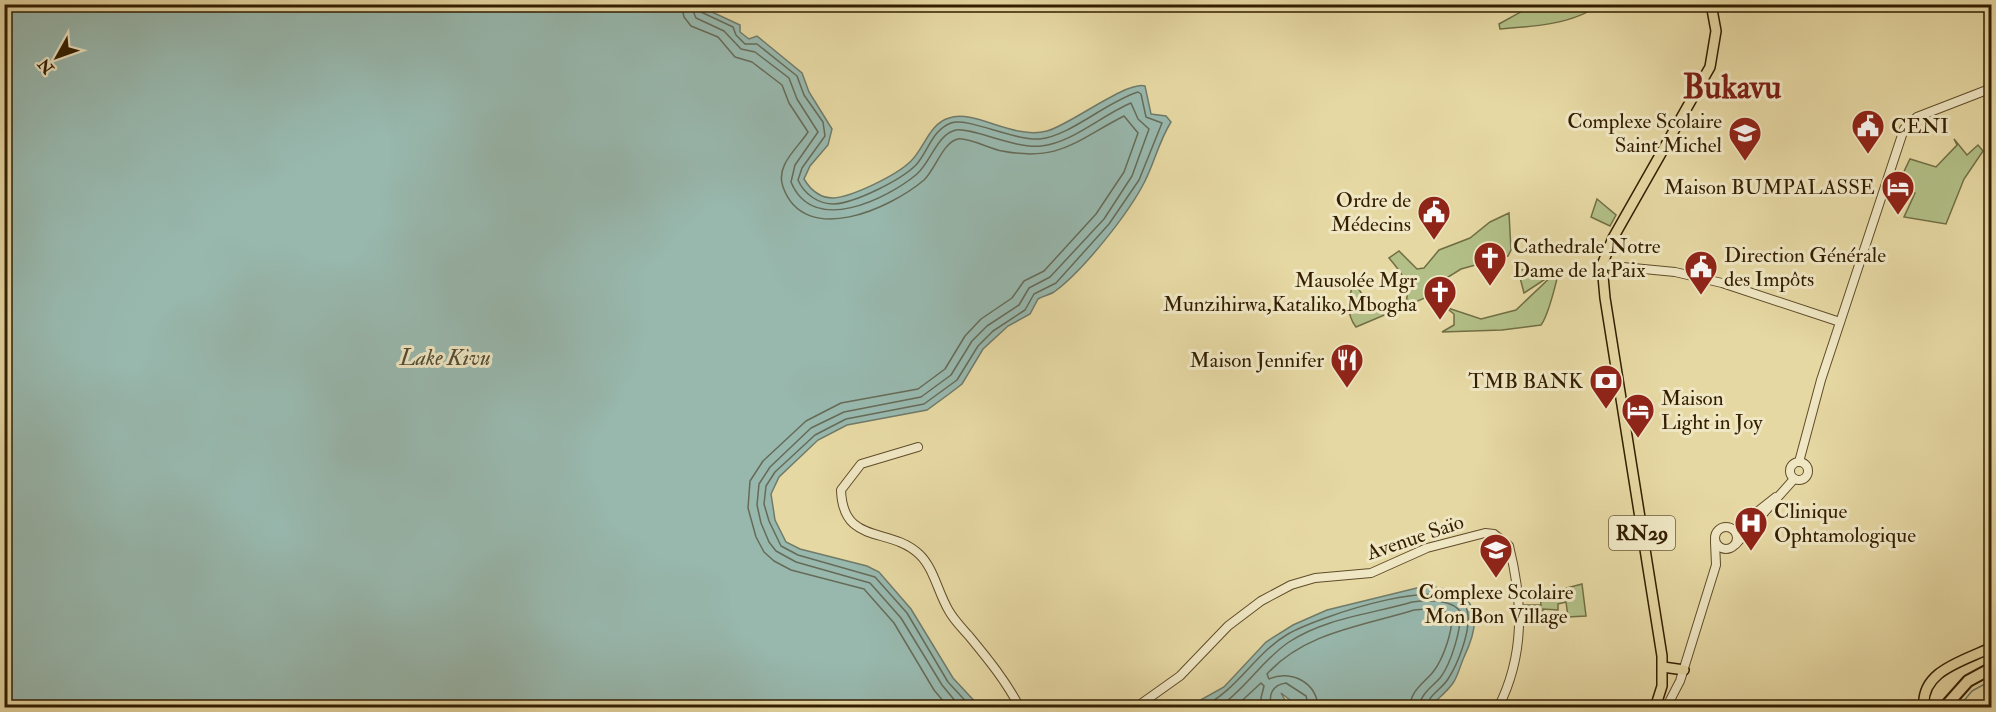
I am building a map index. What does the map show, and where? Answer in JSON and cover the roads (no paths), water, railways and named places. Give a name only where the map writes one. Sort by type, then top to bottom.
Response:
[{"type":"highway","points":[[1944,708],[1968,681],[1992,668]]},
{"type":"main road","name":"RN29","points":[[1655,708],[1662,686],[1663,667],[1606,308],[1602,265],[1613,238],[1710,67],[1716,31],[1711,4]]},
{"type":"main road","points":[[1924,708],[1924,693],[1932,677],[1992,646]]},
{"type":"main road","points":[[1663,667],[1684,670]]},
{"type":"street","points":[[1794,478],[1791,468],[1799,462],[1840,322],[1904,129],[1917,117],[1992,88]]},
{"type":"street","points":[[1602,265],[1676,272],[1722,283],[1840,322]]},
{"type":"street","points":[[918,447],[861,464],[841,490],[844,513],[855,526],[863,531],[905,544],[920,555],[949,612],[1008,684],[1020,708]]},
{"type":"street","points":[[1794,478],[1803,480],[1808,475],[1808,469],[1799,462]]},
{"type":"street","points":[[1734,530],[1776,497],[1794,478]]},
{"type":"street","points":[[1716,565],[1772,506],[1776,497]]},
{"type":"street","points":[[1666,708],[1684,670],[1716,565],[1715,542],[1715,535],[1720,529],[1726,527],[1734,530],[1738,538],[1734,546],[1723,549],[1715,542]]},
{"type":"street","name":"Avenue Saïo","points":[[1135,708],[1180,676],[1228,626],[1291,585],[1315,578],[1371,573],[1427,548],[1485,533],[1494,534],[1509,546],[1519,603],[1518,657],[1498,708]]},
{"type":"water","name":"Lake Kivu","points":[[4,5],[697,5],[740,25],[740,32],[749,39],[757,36],[802,73],[809,92],[832,129],[828,145],[810,166],[804,179],[816,192],[833,198],[862,190],[904,167],[916,155],[937,125],[949,118],[959,116],[970,118],[1021,132],[1047,131],[1125,90],[1145,86],[1151,114],[1166,116],[1171,122],[1138,194],[1117,225],[1091,256],[1066,283],[1054,292],[1038,299],[1030,314],[1008,326],[983,349],[962,384],[949,394],[927,410],[847,425],[818,440],[779,477],[771,494],[775,520],[786,542],[800,549],[867,566],[879,572],[911,609],[953,678],[980,707],[5,707]]},
{"type":"water","points":[[1425,586],[1456,593],[1472,606],[1474,616],[1474,628],[1456,677],[1448,689],[1430,707],[1299,707],[1281,693],[1289,707],[1188,707],[1224,687],[1266,642],[1293,625],[1327,610]]},
{"type":"waterway","points":[[1958,708],[1972,691],[1992,680]]},
{"type":"place","name":"CENI","points":[[1868,155]]},
{"type":"place","name":"Complexe Scolaire Saint Michel","points":[[1745,162]]},
{"type":"place","name":"Maison BUMPALASSE","points":[[1898,216]]},
{"type":"place","name":"Ordre de Médecins","points":[[1434,241]]},
{"type":"place","name":"Cathedrale Notre Dame de la Paix","points":[[1490,287]]},
{"type":"place","name":"Direction Générale des Impôts","points":[[1701,296]]},
{"type":"place","name":"Mausolée Mgr Munzihirwa,Kataliko,Mbogha","points":[[1440,321]]},
{"type":"place","name":"Maison Jennifer","points":[[1347,389]]},
{"type":"place","name":"TMB BANK","points":[[1606,410]]},
{"type":"place","name":"Maison Light in Joy","points":[[1638,439]]},
{"type":"place","name":"Clinique Ophtamologique","points":[[1751,552]]},
{"type":"place","name":"Complexe Scolaire Mon Bon Village","points":[[1496,579]]},
{"type":"district","name":"Bukavu","points":[[1732,86]]}]
